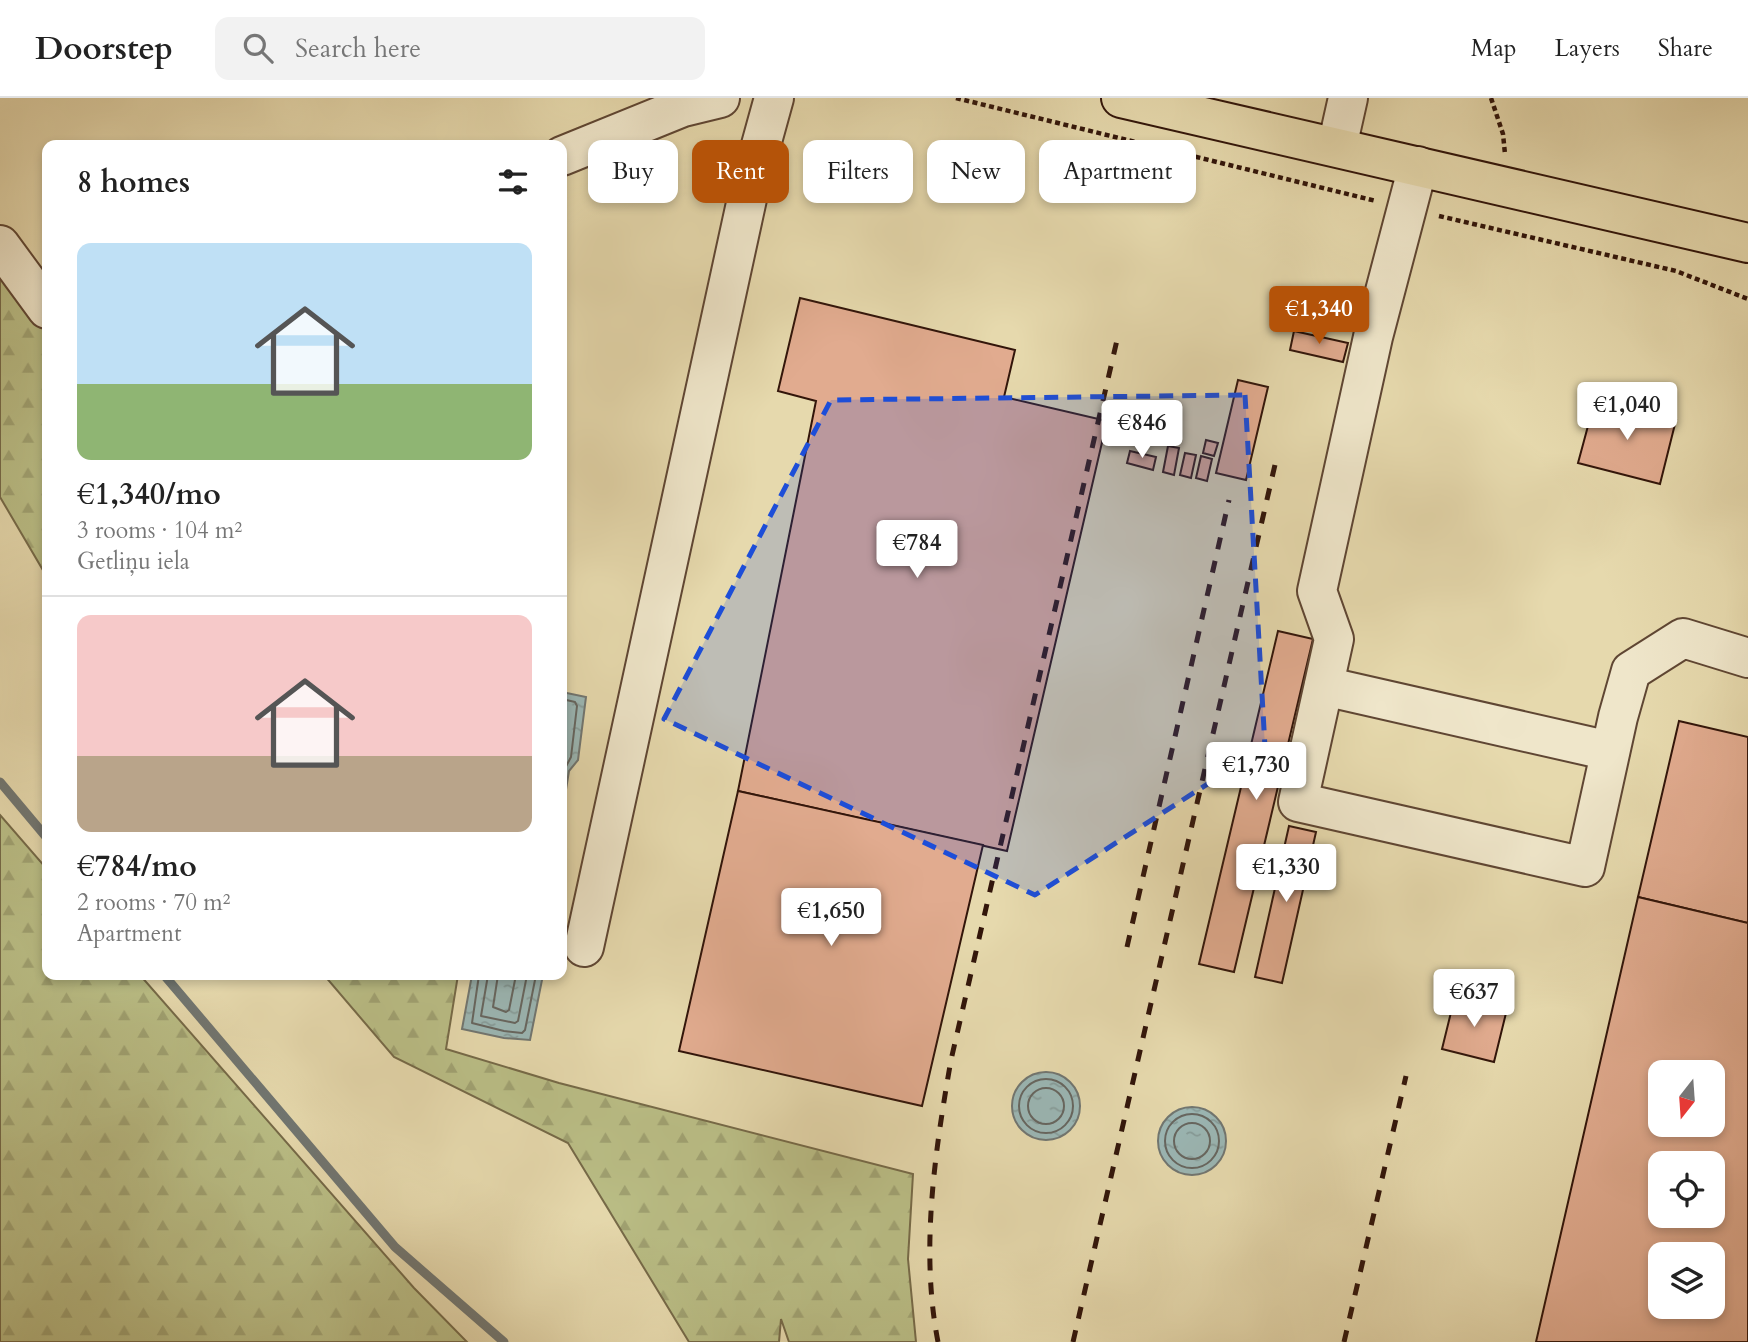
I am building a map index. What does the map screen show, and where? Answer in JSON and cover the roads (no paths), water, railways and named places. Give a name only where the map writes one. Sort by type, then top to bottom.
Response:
[{"type":"main road","points":[[1121,98],[1748,243]]},
{"type":"street","points":[[567,154],[683,107],[719,98]]},
{"type":"street","points":[[584,947],[741,222],[774,98]]},
{"type":"street","points":[[1337,147],[1348,98]]},
{"type":"street","points":[[1418,166],[1373,337],[1317,591],[1334,639],[1298,802],[1585,867],[1610,751],[1631,671],[1684,638],[1748,658]]},
{"type":"street","points":[[0,245],[42,302]]},
{"type":"street","points":[[1324,686],[1610,751]]},
{"type":"water","points":[[567,693],[586,697],[578,760],[569,771],[567,783]]},
{"type":"water","points":[[471,980],[542,980],[530,1040],[504,1038],[462,1029]]},
{"type":"water","points":[[1053,1072],[1074,1087],[1080,1099],[1078,1119],[1070,1130],[1053,1140],[1039,1140],[1022,1130],[1014,1119],[1012,1099],[1022,1082],[1033,1074]]},
{"type":"water","points":[[1192,1107],[1205,1110],[1216,1117],[1223,1128],[1226,1141],[1223,1154],[1216,1165],[1205,1172],[1192,1175],[1179,1172],[1168,1165],[1161,1154],[1158,1141],[1161,1128],[1168,1117],[1179,1110]]},
{"type":"waterway","points":[[0,782],[42,832]]},
{"type":"waterway","points":[[168,980],[395,1247],[504,1342]]},
{"type":"railway","points":[[938,1342],[930,1272],[930,1236],[935,1165],[951,1060],[1117,340]]},
{"type":"railway","points":[[1073,1342],[1277,456]]},
{"type":"railway","points":[[1127,947],[1229,500]]},
{"type":"railway","points":[[1344,1342],[1406,1076]]}]
